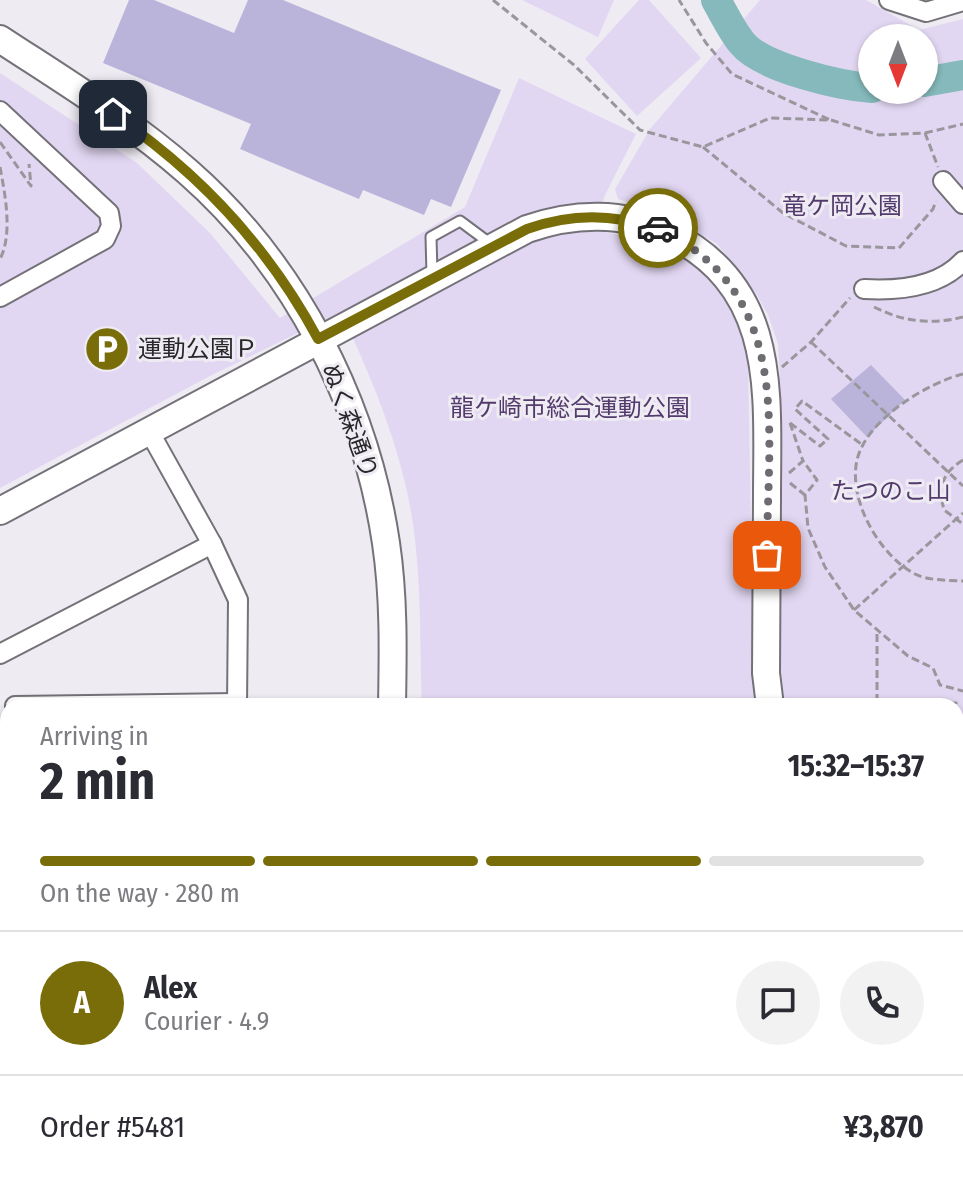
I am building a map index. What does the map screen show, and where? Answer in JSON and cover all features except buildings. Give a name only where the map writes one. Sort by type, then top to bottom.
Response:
[{"type":"street","points":[[889,0],[926,12],[963,1]]},
{"type":"street","name":"ぬく森通り","points":[[0,39],[133,128],[188,172],[254,238],[294,295],[351,412],[378,499],[391,586],[392,698]]},
{"type":"street","points":[[0,111],[109,213],[111,226],[105,239],[0,297]]},
{"type":"street","points":[[943,181],[963,204]]},
{"type":"street","points":[[0,511],[527,229],[575,217],[633,221],[680,238],[716,267],[746,307],[760,343],[767,380],[766,673],[769,698]]},
{"type":"street","points":[[864,295],[940,280],[963,261]]},
{"type":"street","points":[[149,431],[212,544],[238,600],[237,698]]},
{"type":"street","points":[[0,654],[212,544]]},
{"type":"lane","points":[[432,279],[431,237],[460,221],[494,246]]},
{"type":"path","points":[[493,0],[574,65],[640,130],[703,147],[783,213],[846,246],[899,248],[933,209],[943,181],[925,133]]},
{"type":"path","points":[[679,0],[706,43],[732,74],[830,120],[879,135],[925,133],[963,124]]},
{"type":"path","points":[[703,147],[770,118],[830,120]]},
{"type":"path","points":[[0,142],[31,186],[28,154],[40,164]]},
{"type":"path","points":[[0,167],[4,189],[5,250],[0,259]]},
{"type":"path","points":[[0,180],[4,189]]},
{"type":"path","points":[[767,380],[811,342],[852,295],[843,289]]},
{"type":"path","points":[[864,295],[891,316],[918,322],[963,317]]},
{"type":"path","points":[[811,342],[963,486]]},
{"type":"path","points":[[963,374],[942,380],[913,397],[882,423],[858,457],[856,477],[861,506],[872,529],[893,555],[915,574],[963,581]]},
{"type":"path","points":[[864,446],[802,401],[795,409],[828,439],[820,446],[790,423],[803,461],[817,480],[805,495],[808,528],[825,567],[854,610],[908,656],[933,668],[936,681],[956,691],[963,691]]},
{"type":"path","points":[[963,460],[948,471],[940,489],[944,510],[963,524]]},
{"type":"path","points":[[803,461],[783,478],[805,495]]},
{"type":"path","points":[[854,610],[963,513]]},
{"type":"path","points":[[877,632],[877,698]]},
{"type":"path","points":[[956,691],[956,698]]},
{"type":"green space","points":[[522,0],[614,0],[598,37]]},
{"type":"green space","points":[[639,0],[649,0],[701,58],[637,116],[585,59]]},
{"type":"green space","name":"竜ケ岡公園","points":[[760,0],[866,0],[908,24],[858,24],[858,104],[938,104],[938,25],[963,19],[963,698],[784,698],[778,645],[782,418],[778,344],[757,295],[717,244],[674,218],[618,199],[615,189],[650,129]]},
{"type":"green space","name":"龍ケ崎市総合運動公園","points":[[0,73],[137,163],[210,233],[280,318],[465,207],[519,78],[636,134],[605,195],[595,230],[651,244],[695,266],[727,302],[739,327],[748,357],[754,698],[422,698],[419,592],[410,507],[385,415],[341,312],[208,377],[0,488]]},
{"type":"waterway","points":[[716,0],[731,28],[752,52],[784,68],[858,86]]},
{"type":"waterway","points":[[938,79],[963,75]]},
{"type":"way so far","points":[[658,228],[680,238],[716,267],[731,283],[757,332],[767,380],[767,555]]},
{"type":"place","name":"運動公園Ｐ","points":[[107,349]]},
{"type":"route","points":[[113,114],[188,172],[237,218],[294,295],[318,339],[527,229],[549,221],[606,216],[658,228]]},
{"type":"park label","name":"たつのこ山","points":[[891,491]]}]
